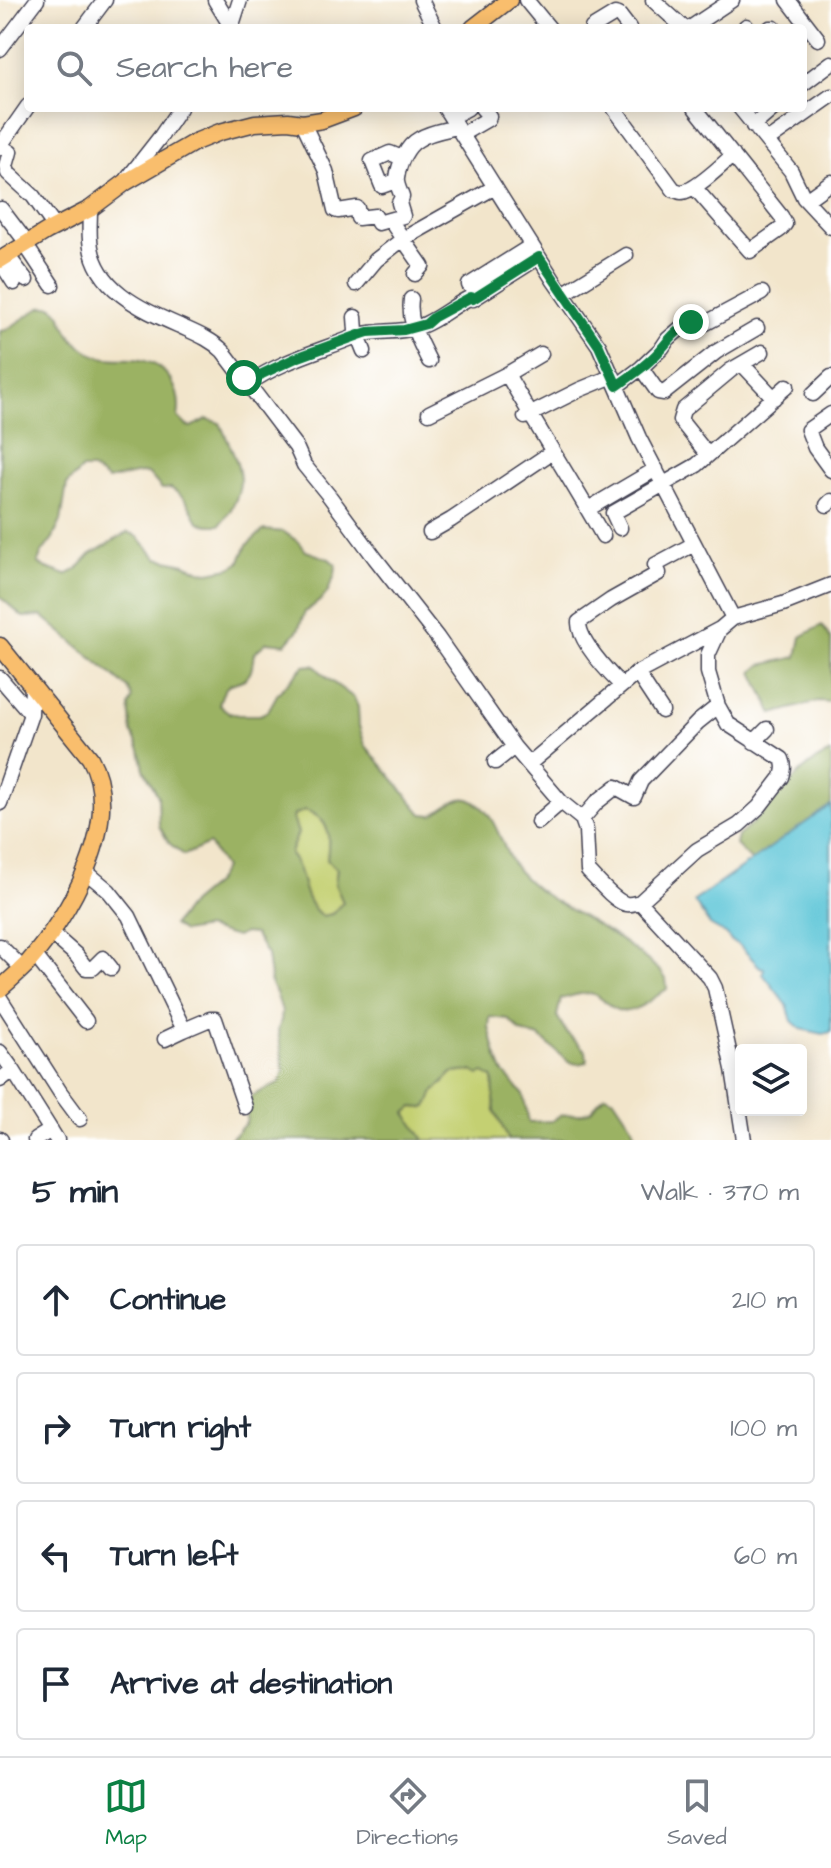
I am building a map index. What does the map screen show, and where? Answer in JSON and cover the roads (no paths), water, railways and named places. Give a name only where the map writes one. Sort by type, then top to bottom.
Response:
[{"type":"main road","points":[[477,24],[499,3]]},
{"type":"main road","points":[[2,259],[90,209],[172,154],[220,132],[255,123],[322,120],[343,112]]},
{"type":"main road","points":[[0,646],[90,758],[97,770],[101,806],[94,846],[79,887],[51,933],[0,989]]},
{"type":"street","points":[[0,49],[37,0]]},
{"type":"street","points":[[87,24],[105,0]]},
{"type":"street","points":[[215,0],[230,24]]},
{"type":"street","points":[[233,24],[240,0]]},
{"type":"street","points":[[421,0],[433,24]]},
{"type":"street","points":[[526,0],[546,24]]},
{"type":"street","points":[[653,0],[682,24]]},
{"type":"street","points":[[693,24],[732,0]]},
{"type":"street","points":[[788,0],[806,24]]},
{"type":"street","points":[[599,24],[615,14],[626,24]]},
{"type":"street","points":[[807,25],[818,39]]},
{"type":"street","points":[[807,81],[831,65]]},
{"type":"street","points":[[767,141],[830,99]]},
{"type":"street","points":[[24,112],[0,146],[10,152],[5,179],[33,196],[55,227]]},
{"type":"street","points":[[126,182],[177,112]]},
{"type":"street","points":[[303,123],[326,171],[335,210],[357,208],[359,218],[375,216],[377,223],[404,214],[399,204],[402,197],[396,181],[402,158],[417,140],[454,122],[488,119],[486,112]]},
{"type":"street","points":[[617,112],[674,190],[683,192],[694,187],[733,155]]},
{"type":"street","points":[[694,187],[750,251],[785,224],[698,112]]},
{"type":"street","points":[[743,112],[791,171],[806,200],[831,227]]},
{"type":"street","points":[[753,126],[769,112]]},
{"type":"street","points":[[454,122],[535,252],[599,346],[639,438],[733,618]]},
{"type":"street","points":[[396,181],[382,186],[372,161],[387,153],[402,158]]},
{"type":"street","points":[[806,200],[831,182]]},
{"type":"street","points":[[356,284],[376,260],[403,239],[495,187]]},
{"type":"street","points":[[1,209],[52,285]]},
{"type":"street","points":[[90,209],[90,241],[94,260],[103,276],[115,291],[150,313],[213,342],[223,351],[296,447],[304,465],[437,637],[514,747],[561,802],[582,819],[586,830],[588,871],[624,904],[640,902],[697,850],[739,825],[759,807],[782,777],[785,765],[782,759],[728,724],[712,692],[708,655],[720,629]]},
{"type":"street","points":[[390,220],[422,270]]},
{"type":"street","points":[[469,285],[535,252]]},
{"type":"street","points":[[248,384],[296,358],[359,335],[414,328],[429,322],[471,297],[473,299],[535,252]]},
{"type":"street","points":[[563,294],[626,255]]},
{"type":"street","points":[[2,259],[20,282]]},
{"type":"street","points":[[528,415],[579,390],[615,381],[641,368],[682,327],[691,322],[710,321],[762,293]]},
{"type":"street","points":[[411,299],[414,328],[429,361]]},
{"type":"street","points":[[355,317],[364,351]]},
{"type":"street","points":[[641,368],[658,392],[664,393],[716,352],[757,328]]},
{"type":"street","points":[[708,455],[680,420],[680,415],[731,370],[762,352]]},
{"type":"street","points":[[429,413],[541,354]]},
{"type":"street","points":[[742,364],[774,398]]},
{"type":"street","points":[[507,374],[528,415],[573,482],[603,536]]},
{"type":"street","points":[[813,394],[831,377]]},
{"type":"street","points":[[620,528],[613,513],[697,465],[787,386]]},
{"type":"street","points":[[831,414],[808,430],[815,448],[831,470]]},
{"type":"street","points":[[430,532],[552,452]]},
{"type":"street","points":[[588,509],[656,469]]},
{"type":"street","points":[[621,685],[585,639],[579,622],[659,573],[655,565],[694,544]]},
{"type":"street","points":[[529,764],[637,673],[720,629],[733,618],[783,604],[831,585]]},
{"type":"street","points":[[637,673],[662,711]]},
{"type":"street","points":[[0,678],[31,714]]},
{"type":"street","points":[[0,803],[31,714],[32,685]]},
{"type":"street","points":[[582,819],[616,787],[634,797],[641,781],[698,722],[718,706]]},
{"type":"street","points":[[754,742],[767,729]]},
{"type":"street","points":[[495,762],[514,747]]},
{"type":"street","points":[[538,822],[561,802]]},
{"type":"street","points":[[85,871],[109,891],[129,916],[177,1036],[215,1019],[245,1107]]},
{"type":"street","points":[[640,902],[710,978],[715,988],[733,1069],[744,1140]]},
{"type":"street","points":[[51,933],[86,968],[93,968],[103,958],[111,968]]},
{"type":"street","points":[[0,946],[22,968]]},
{"type":"street","points":[[34,954],[86,1021]]},
{"type":"street","points":[[0,998],[80,1119]]},
{"type":"street","points":[[0,1052],[54,1135],[35,1140]]},
{"type":"street","points":[[0,1080],[13,1070]]},
{"type":"water","points":[[831,805],[831,1032],[823,1034],[801,1029],[792,1021],[787,1005],[763,974],[764,968],[727,935],[710,925],[694,901]]}]
